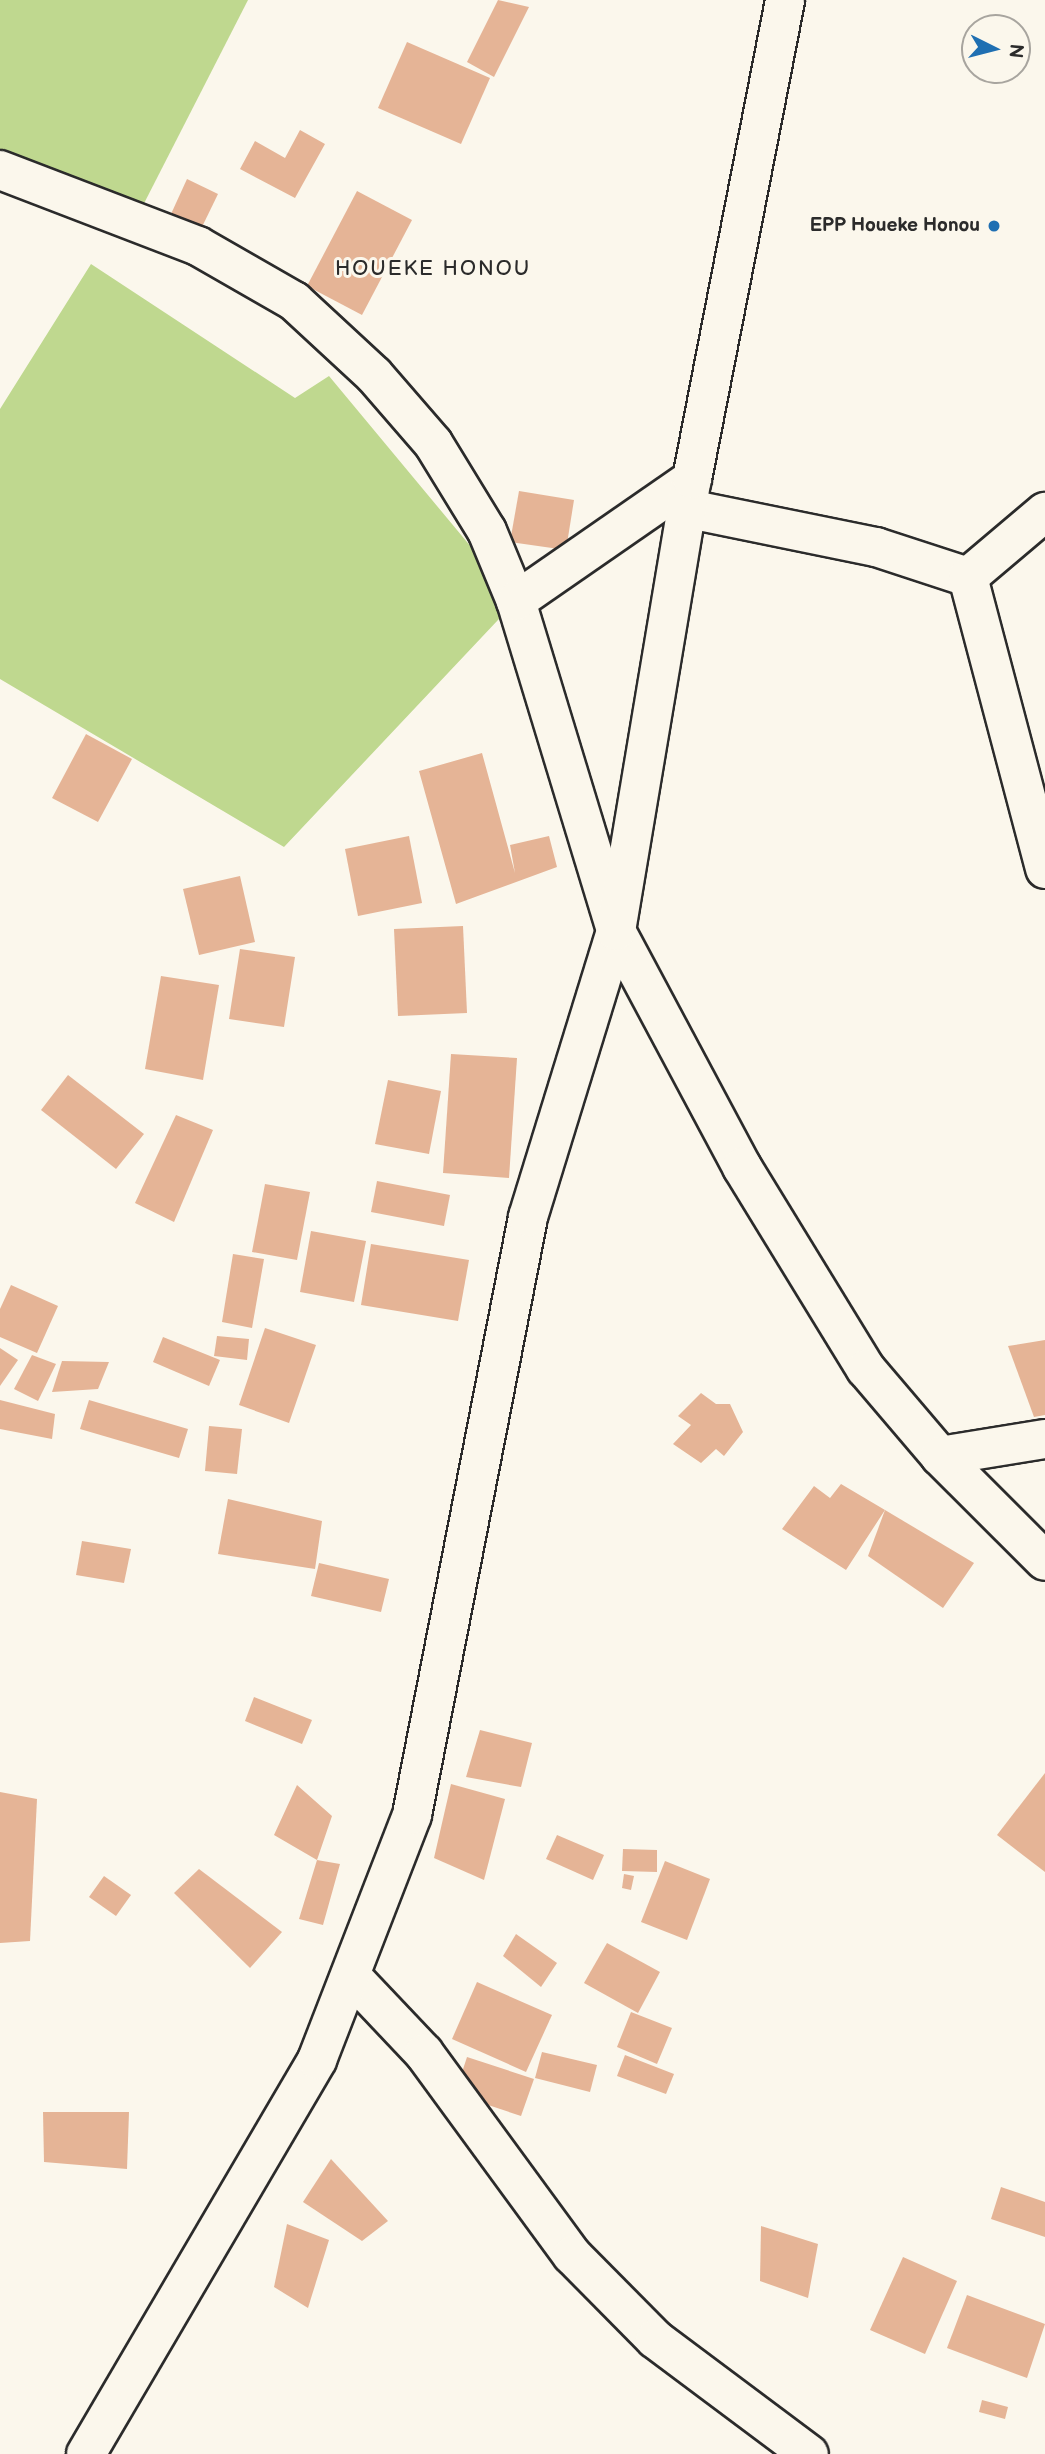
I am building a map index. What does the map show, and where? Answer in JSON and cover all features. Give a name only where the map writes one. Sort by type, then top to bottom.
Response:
[{"type":"street","points":[[86,2454],[317,2060],[353,1978],[412,1815],[528,1217],[616,931],[691,494],[785,0]]},
{"type":"street","points":[[0,170],[198,246],[294,301],[374,375],[433,443],[487,531],[516,601],[616,931],[742,1167],[866,1369],[940,1456],[1045,1561]]},
{"type":"street","points":[[516,601],[691,494],[876,547],[968,577]]},
{"type":"street","points":[[968,577],[1045,512]]},
{"type":"street","points":[[968,577],[1045,869]]},
{"type":"street","points":[[940,1456],[1045,1439]]},
{"type":"street","points":[[353,1978],[424,2053],[572,2255],[656,2339],[809,2454]]},
{"type":"green space","points":[[0,0],[248,0],[135,221],[0,159]]},
{"type":"green space","points":[[91,264],[295,398],[329,376],[516,601],[284,847],[0,679],[0,409]]},
{"type":"building","points":[[498,0],[529,7],[494,77],[467,62]]},
{"type":"building","points":[[407,42],[490,78],[461,144],[378,108]]},
{"type":"building","points":[[300,130],[325,144],[295,198],[240,169],[255,141],[285,158]]},
{"type":"building","points":[[187,179],[218,194],[201,229],[171,214]]},
{"type":"building","points":[[357,191],[412,220],[362,315],[307,286]]},
{"type":"building","points":[[519,491],[574,500],[566,550],[510,542]]},
{"type":"building","points":[[86,734],[132,759],[98,822],[52,798]]},
{"type":"building","points":[[482,753],[515,873],[510,845],[549,836],[557,867],[456,904],[419,771]]},
{"type":"building","points":[[409,836],[422,903],[358,916],[345,849]]},
{"type":"building","points":[[240,876],[255,942],[199,955],[183,889]]},
{"type":"building","points":[[463,926],[467,1013],[398,1016],[394,929]]},
{"type":"building","points":[[240,949],[295,957],[284,1027],[229,1019]]},
{"type":"building","points":[[161,976],[219,985],[203,1080],[145,1069]]},
{"type":"building","points":[[451,1054],[517,1058],[509,1178],[443,1173]]},
{"type":"building","points":[[68,1075],[144,1134],[116,1169],[41,1110]]},
{"type":"building","points":[[388,1080],[441,1091],[429,1154],[375,1144]]},
{"type":"building","points":[[176,1115],[213,1130],[174,1222],[135,1203]]},
{"type":"building","points":[[377,1181],[450,1195],[444,1226],[371,1212]]},
{"type":"building","points":[[265,1184],[310,1192],[297,1260],[252,1252]]},
{"type":"building","points":[[311,1231],[366,1241],[354,1302],[300,1292]]},
{"type":"building","points":[[371,1244],[469,1260],[458,1321],[361,1305]]},
{"type":"building","points":[[233,1254],[264,1259],[252,1328],[222,1322]]},
{"type":"building","points":[[11,1285],[58,1306],[37,1353],[0,1337],[0,1309]]},
{"type":"building","points":[[265,1328],[316,1345],[289,1423],[239,1405]]},
{"type":"building","points":[[217,1336],[249,1339],[247,1360],[214,1356]]},
{"type":"building","points":[[163,1337],[220,1360],[209,1386],[153,1362]]},
{"type":"building","points":[[1045,1340],[1045,1415],[1034,1417],[1008,1346]]},
{"type":"building","points":[[0,1348],[18,1360],[0,1386]]},
{"type":"building","points":[[32,1355],[56,1364],[38,1401],[14,1389]]},
{"type":"building","points":[[62,1361],[109,1362],[98,1389],[52,1392]]},
{"type":"building","points":[[701,1393],[716,1404],[730,1404],[743,1432],[724,1456],[716,1449],[701,1463],[673,1444],[691,1425],[678,1416]]},
{"type":"building","points":[[0,1400],[55,1414],[52,1439],[0,1429]]},
{"type":"building","points":[[89,1400],[188,1429],[179,1458],[80,1429]]},
{"type":"building","points":[[209,1426],[242,1429],[237,1474],[205,1471]]},
{"type":"building","points":[[841,1484],[885,1510],[846,1570],[782,1529],[814,1486],[830,1498]]},
{"type":"building","points":[[228,1499],[322,1521],[315,1569],[218,1554]]},
{"type":"building","points":[[885,1510],[974,1563],[943,1608],[868,1556]]},
{"type":"building","points":[[82,1541],[131,1549],[124,1583],[76,1575]]},
{"type":"building","points":[[319,1563],[389,1579],[381,1612],[311,1596]]},
{"type":"building","points":[[254,1697],[312,1720],[302,1744],[245,1721]]},
{"type":"building","points":[[480,1730],[532,1743],[521,1787],[466,1777]]},
{"type":"building","points":[[1045,1773],[1045,1872],[997,1835]]},
{"type":"building","points":[[451,1784],[505,1799],[484,1880],[434,1858]]},
{"type":"building","points":[[297,1785],[332,1816],[317,1860],[274,1835]]},
{"type":"building","points":[[0,1792],[37,1799],[30,1941],[0,1943]]},
{"type":"building","points":[[557,1835],[604,1855],[593,1880],[546,1859]]},
{"type":"building","points":[[623,1849],[657,1850],[657,1872],[622,1871]]},
{"type":"building","points":[[317,1860],[340,1864],[323,1925],[299,1919]]},
{"type":"building","points":[[665,1861],[710,1879],[687,1940],[641,1922]]},
{"type":"building","points":[[199,1869],[282,1932],[250,1968],[174,1893]]},
{"type":"building","points":[[624,1874],[634,1876],[631,1890],[622,1888]]},
{"type":"building","points":[[104,1876],[131,1895],[116,1916],[89,1897]]},
{"type":"building","points":[[516,1934],[557,1963],[541,1987],[503,1956]]},
{"type":"building","points":[[607,1943],[660,1972],[638,2013],[584,1983]]},
{"type":"building","points":[[477,1982],[552,2015],[526,2072],[452,2039]]},
{"type":"building","points":[[631,2012],[672,2028],[657,2064],[617,2047]]},
{"type":"building","points":[[542,2052],[597,2065],[590,2092],[535,2078]]},
{"type":"building","points":[[625,2055],[674,2074],[666,2094],[617,2076]]},
{"type":"building","points":[[467,2057],[534,2079],[521,2116],[455,2094]]},
{"type":"building","points":[[43,2112],[129,2112],[127,2169],[44,2162]]},
{"type":"building","points":[[331,2159],[388,2221],[362,2241],[303,2202]]},
{"type":"building","points":[[1001,2187],[1045,2202],[1045,2237],[991,2219]]},
{"type":"building","points":[[287,2224],[329,2240],[308,2308],[274,2287]]},
{"type":"building","points":[[761,2226],[818,2244],[808,2298],[760,2281]]},
{"type":"building","points":[[903,2257],[957,2281],[925,2354],[870,2330]]},
{"type":"building","points":[[967,2295],[1045,2324],[1027,2378],[947,2348]]},
{"type":"building","points":[[982,2400],[1008,2407],[1005,2419],[979,2412]]},
{"type":"place","name":"EPP Houeke Honou","points":[[994,226]]},
{"type":"district","name":"HOUEKE HONOU","points":[[433,269]]}]
